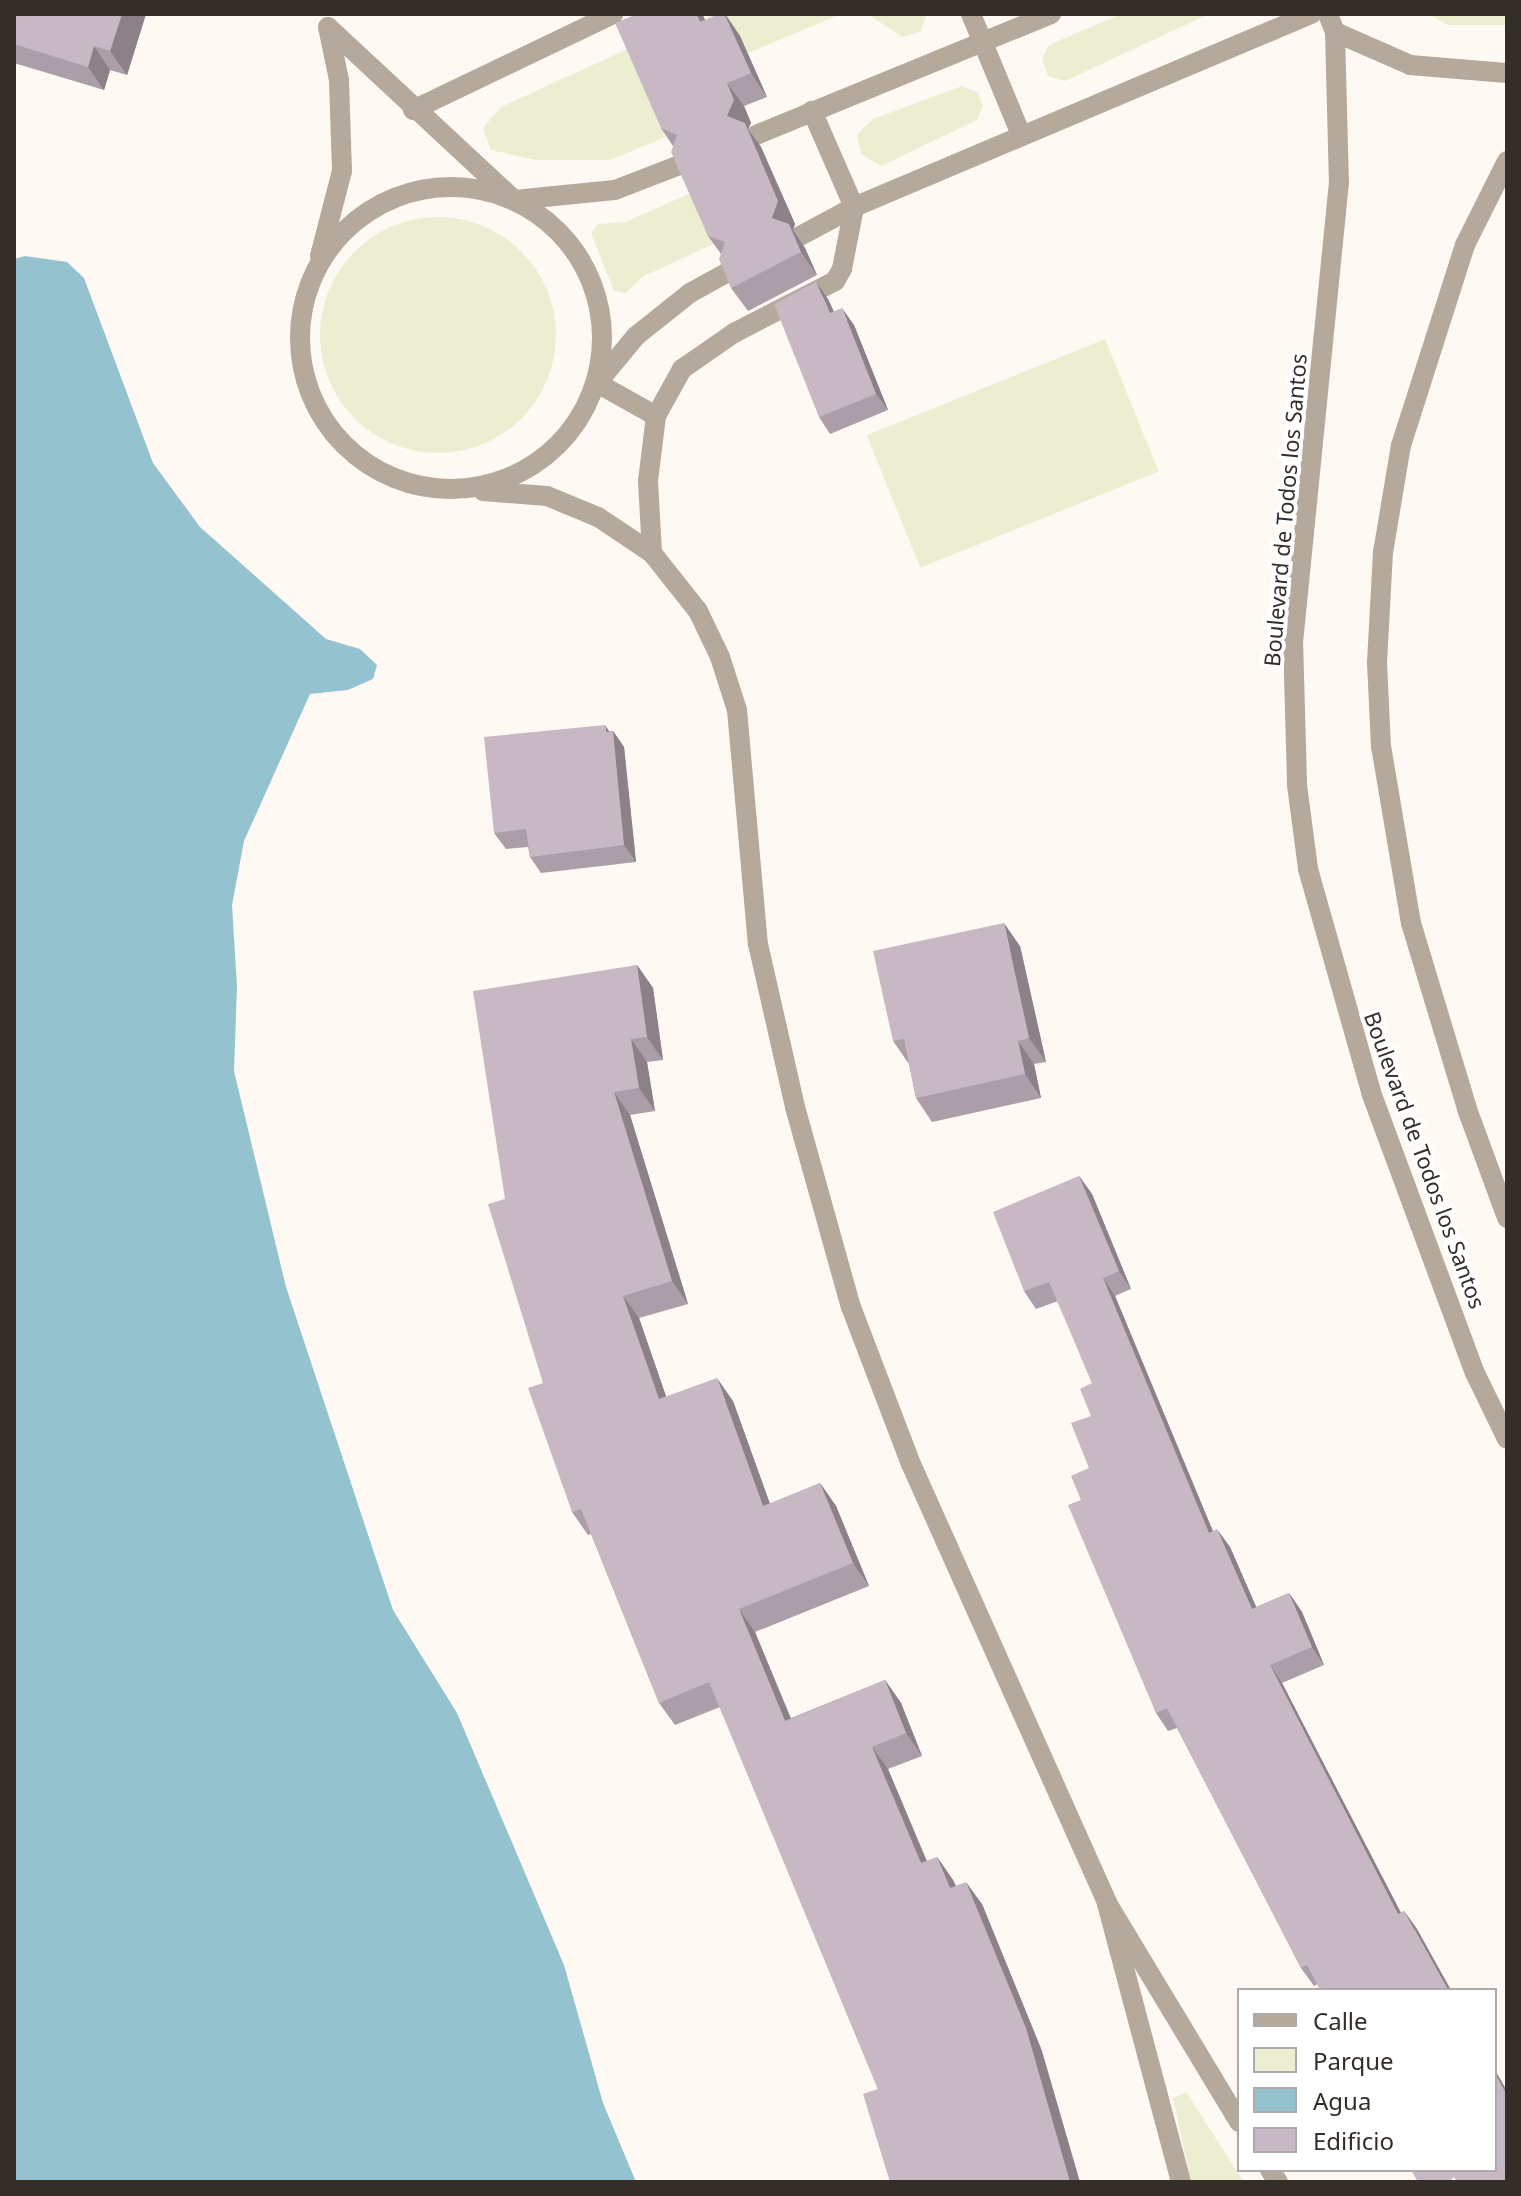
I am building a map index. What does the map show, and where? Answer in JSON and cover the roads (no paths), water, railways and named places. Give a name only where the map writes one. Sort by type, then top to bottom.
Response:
[{"type":"street","points":[[413,110],[613,14]]},
{"type":"street","points":[[960,14],[979,40]]},
{"type":"street","points":[[971,14],[979,40],[1021,135]]},
{"type":"street","points":[[756,135],[979,40],[1051,14]]},
{"type":"street","points":[[800,236],[854,207],[1312,14]]},
{"type":"street","points":[[324,21],[413,110],[514,200],[552,224],[580,257],[598,297],[603,340],[597,383]]},
{"type":"street","points":[[324,21],[339,80],[342,171],[318,266],[302,310],[300,356],[312,400],[338,439],[373,469],[417,485],[547,496],[598,517],[652,553],[698,611],[720,657],[737,710],[758,944],[795,1107],[851,1307],[911,1464],[1107,1903],[1237,2119]]},
{"type":"street","points":[[1332,23],[1410,65],[1507,73]]},
{"type":"street","name":"Boulevard de Todos los Santos","points":[[1332,23],[1339,182],[1293,639],[1297,785],[1308,869],[1372,1095],[1475,1373],[1507,1439]]},
{"type":"street","points":[[652,553],[648,481],[656,416],[682,369],[734,333],[835,281],[848,249],[854,207],[812,111]]},
{"type":"street","points":[[1507,161],[1465,245],[1401,445],[1383,552],[1377,662],[1381,746],[1411,923],[1467,1109],[1507,1218]]},
{"type":"street","points":[[318,266],[345,230],[382,203],[425,188],[471,188],[514,200],[615,190],[682,164]]},
{"type":"street","points":[[463,490],[507,479],[546,457],[577,424],[597,383],[636,336],[690,293],[730,271]]},
{"type":"street","points":[[597,383],[656,416]]},
{"type":"street","points":[[1107,1903],[1181,2182]]},
{"type":"water","points":[[25,256],[67,262],[84,278],[153,463],[200,527],[326,639],[360,649],[377,665],[373,679],[348,690],[310,694],[244,841],[232,905],[237,986],[234,1071],[286,1287],[393,1610],[457,1713],[564,1965],[603,2103],[636,2182],[14,2182],[14,259]]}]
